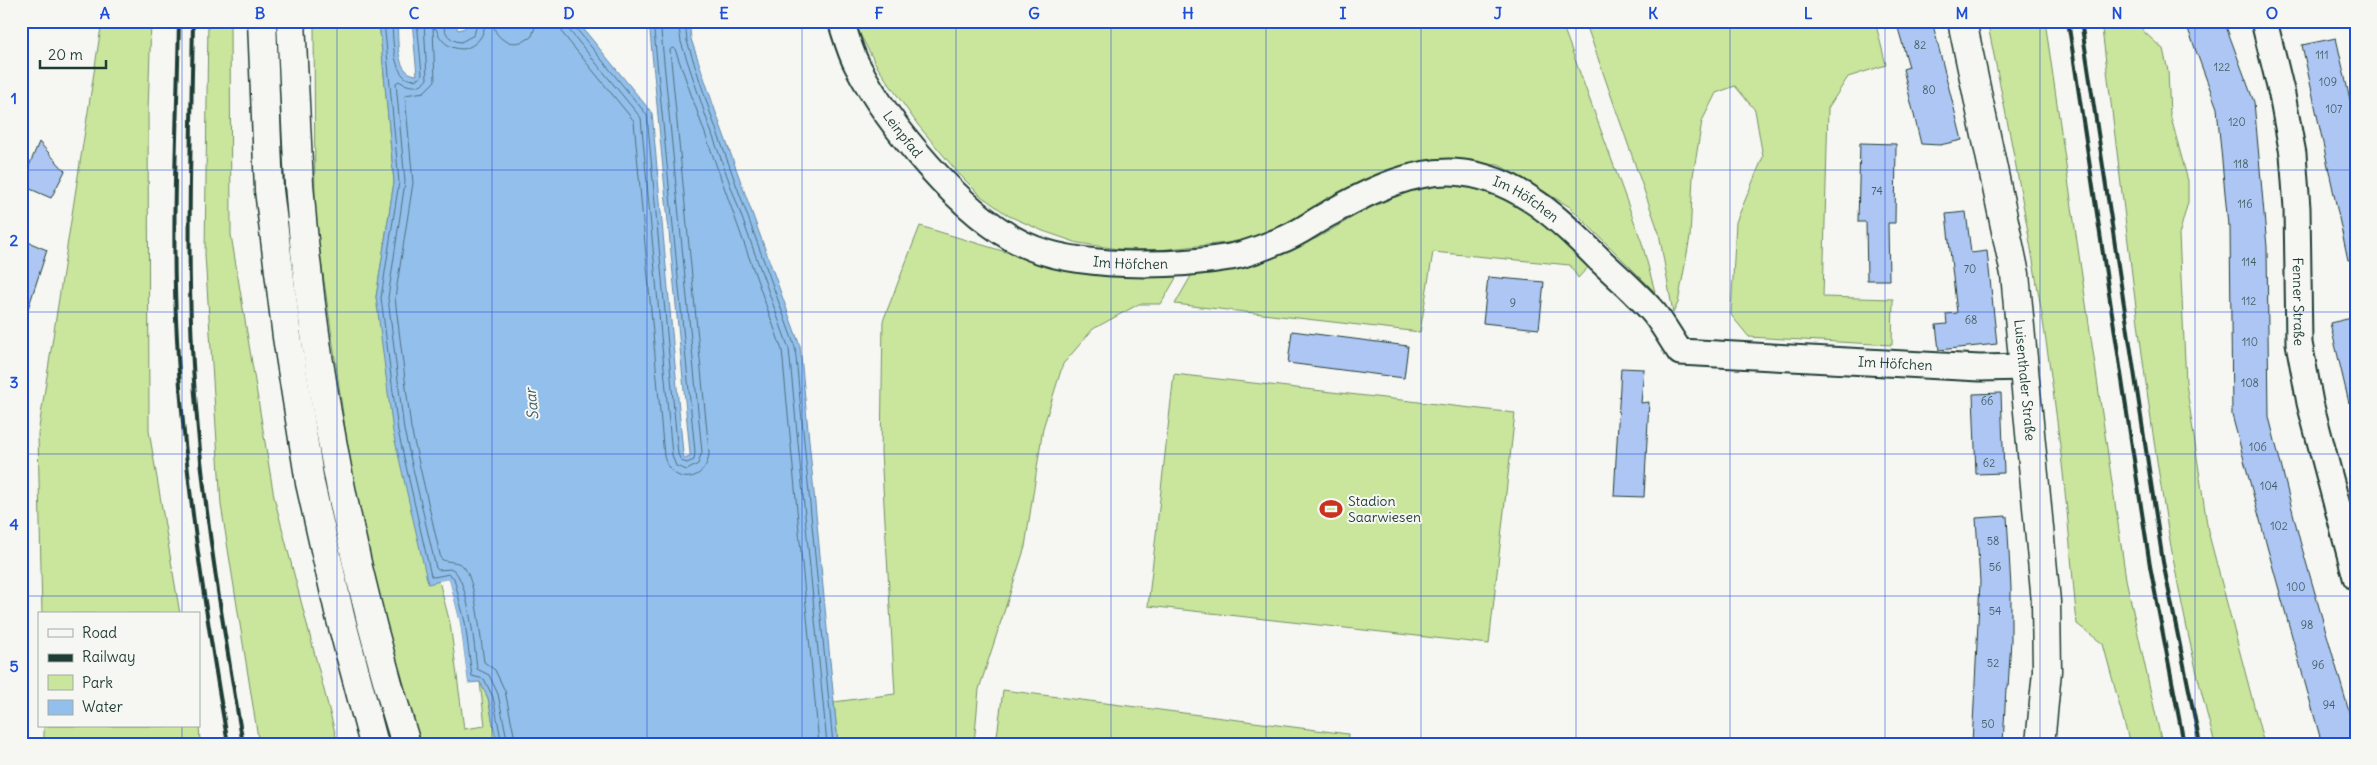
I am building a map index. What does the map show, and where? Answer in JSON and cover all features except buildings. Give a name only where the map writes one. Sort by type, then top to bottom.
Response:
[{"type":"main road","points":[[262,21],[270,190],[287,337],[310,484],[340,616],[374,744]]},
{"type":"main road","points":[[291,21],[300,185],[316,334],[338,472],[368,606],[406,744]]},
{"type":"main road","name":"Luisenthaler Straße","points":[[1962,21],[2015,274],[2046,602],[2047,671],[2043,743]]},
{"type":"street","name":"Leinpfad","points":[[841,21],[857,65],[892,120],[958,197],[993,227]]},
{"type":"street","name":"Fenner Straße","points":[[2264,21],[2282,95],[2293,154],[2297,208],[2299,344],[2310,403],[2356,577]]},
{"type":"street","name":"Im Höfchen","points":[[993,227],[1024,245],[1070,258],[1120,264],[1176,263],[1232,257],[1282,241],[1331,212],[1380,188],[1419,175],[1462,173],[1507,184],[1548,210],[1654,312],[1680,352],[1980,368],[2025,367]]},
{"type":"green space","points":[[102,21],[151,21],[148,111],[149,431],[180,612],[42,612],[38,434]]},
{"type":"green space","points":[[208,21],[230,21],[231,235],[274,497],[338,744],[259,744],[221,505],[205,255]]},
{"type":"green space","points":[[314,21],[379,21],[394,182],[376,297],[428,583],[439,581],[450,623],[464,729],[485,726],[480,682],[488,698],[497,744],[413,744],[355,498],[315,218]]},
{"type":"green space","points":[[853,21],[1561,21],[1642,243],[1655,292],[1570,207],[1499,165],[1440,162],[1266,235],[1226,243],[1159,250],[1118,249],[1078,243],[1043,231],[1009,216],[981,196],[959,174],[918,125],[878,68]]},
{"type":"green space","points":[[1585,21],[1875,21],[1886,65],[1848,77],[1828,108],[1823,297],[1893,299],[1892,345],[1749,337],[1731,315],[1736,222],[1763,157],[1755,110],[1735,86],[1716,93],[1702,121],[1693,176],[1690,237],[1678,303],[1673,313],[1659,233]]},
{"type":"green space","points":[[1987,21],[2045,21],[2126,579],[2162,744],[2130,744],[2103,644],[2077,624],[2065,492],[2049,360],[2010,134]]},
{"type":"green space","points":[[2101,21],[2138,21],[2144,32],[2163,49],[2168,71],[2170,114],[2188,181],[2188,202],[2179,235],[2186,383],[2208,531],[2264,744],[2215,744],[2188,632],[2176,576],[2157,462]]},
{"type":"green space","points":[[1460,184],[1496,190],[1520,203],[1592,263],[1578,278],[1570,265],[1433,252],[1420,332],[1175,304],[1195,269],[1285,251],[1317,238],[1386,198],[1419,185]]},
{"type":"green space","points":[[920,226],[1072,272],[1181,269],[1161,304],[1139,304],[1093,329],[1063,364],[1043,428],[1025,547],[979,689],[974,744],[838,744],[834,702],[895,694],[881,452],[883,321]]},
{"type":"green space","name":"Stadion Saarwiesen","points":[[1174,374],[1515,413],[1489,644],[1148,606]]},
{"type":"green space","points":[[1003,690],[1348,734],[1347,744],[996,744]]},
{"type":"green space","points":[[44,728],[199,728],[200,744],[44,744]]},
{"type":"water","name":"Saar","points":[[379,21],[397,21],[401,62],[404,69],[417,75],[412,21],[454,21],[458,30],[465,28],[466,21],[510,21],[516,25],[520,21],[577,21],[652,113],[683,453],[684,458],[687,458],[690,457],[690,453],[649,21],[689,21],[691,39],[716,113],[800,346],[838,744],[497,744],[488,698],[480,682],[468,683],[460,623],[449,579],[428,584],[393,432],[376,297],[394,182]]},
{"type":"pier","points":[[449,579],[460,623],[468,683],[465,684],[458,624],[448,582],[439,584],[439,581]]},
{"type":"railway","points":[[179,21],[175,180],[175,299],[180,390],[196,542],[228,744]]},
{"type":"railway","points":[[193,21],[190,263],[196,407],[210,534],[243,744]]},
{"type":"railway","points":[[2068,21],[2150,566],[2184,744]]},
{"type":"railway","points":[[2081,21],[2163,562],[2200,744]]},
{"type":"place","name":"Stadion Saarwiesen","points":[[1331,509]]}]
